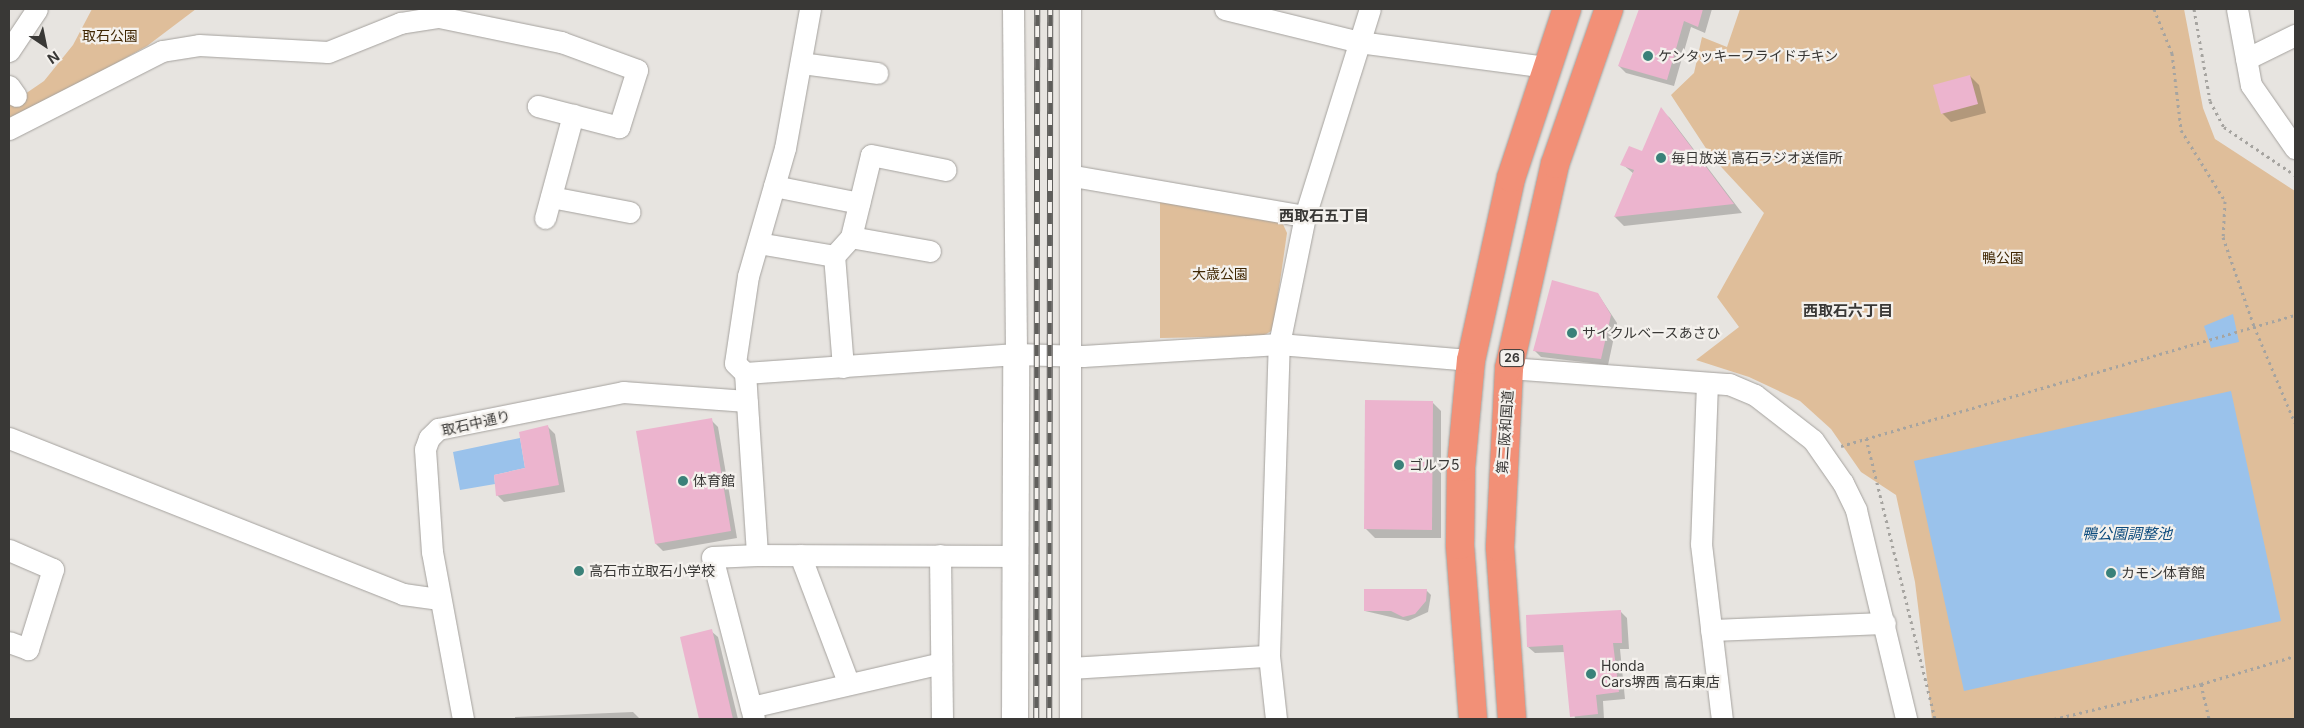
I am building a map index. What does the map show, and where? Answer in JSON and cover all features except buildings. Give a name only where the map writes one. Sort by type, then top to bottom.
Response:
[{"type":"highway","points":[[1473,719],[1460,545],[1461,467],[1471,360],[1511,178],[1567,9]]},
{"type":"highway","name":"第二阪和国道","points":[[1512,719],[1500,546],[1509,368],[1554,164],[1609,9]]},
{"type":"street","points":[[9,51],[37,9]]},
{"type":"street","points":[[756,555],[745,373],[735,363],[758,242],[774,186],[801,63],[810,9]]},
{"type":"street","points":[[1013,9],[1017,556],[1015,719]]},
{"type":"street","points":[[1070,9],[1072,176],[1070,719]]},
{"type":"street","points":[[1225,9],[1359,42],[1547,67]]},
{"type":"street","points":[[1276,719],[1269,656],[1279,344],[1305,216],[1370,9]]},
{"type":"street","points":[[2237,9],[2246,59],[2255,92],[2295,148]]},
{"type":"street","points":[[9,129],[162,51],[199,45],[328,52],[400,22],[439,17],[478,15],[561,42],[637,70],[619,127],[538,106]]},
{"type":"street","points":[[2246,59],[2295,35]]},
{"type":"street","points":[[801,63],[877,73]]},
{"type":"street","points":[[545,218],[573,116]]},
{"type":"street","points":[[843,367],[834,256],[851,237],[871,155],[946,170]]},
{"type":"street","points":[[1072,176],[1305,216]]},
{"type":"street","points":[[774,186],[859,203]]},
{"type":"street","points":[[551,197],[630,212]]},
{"type":"street","points":[[851,237],[930,251]]},
{"type":"street","points":[[758,242],[834,256]]},
{"type":"street","points":[[745,373],[1016,354],[1072,354],[1279,344],[1471,360]]},
{"type":"street","points":[[1509,368],[1729,384],[1755,394],[1812,440],[1856,510],[1885,623],[1906,719]]},
{"type":"street","points":[[1707,383],[1700,544],[1722,719]]},
{"type":"street","name":"取石中通り","points":[[463,719],[440,599],[425,448],[438,429],[623,392],[747,401]]},
{"type":"street","points":[[9,438],[403,594],[440,599]]},
{"type":"street","points":[[9,550],[54,569],[28,650],[9,642]]},
{"type":"street","points":[[942,663],[848,682],[752,713],[712,557],[756,555],[1017,556]]},
{"type":"street","points":[[800,555],[848,682]]},
{"type":"street","points":[[940,555],[942,719]]},
{"type":"street","points":[[1711,630],[1885,623]]},
{"type":"street","points":[[1070,668],[1269,656]]},
{"type":"path","points":[[2154,9],[2172,53],[2181,130],[2225,200],[2223,237],[2254,326],[2295,423]]},
{"type":"path","points":[[2194,9],[2210,101],[2224,127],[2295,175]]},
{"type":"path","points":[[1821,452],[2295,315]]},
{"type":"path","points":[[1866,438],[1935,719]]},
{"type":"path","points":[[2054,719],[2201,684],[2295,656]]},
{"type":"path","points":[[2201,684],[2209,719]]},
{"type":"green space","name":"取石公園","points":[[92,9],[196,9],[147,46],[9,123],[9,105],[44,81],[73,45]]},
{"type":"green space","name":"鴨公園","points":[[1740,9],[2184,9],[2203,108],[2215,139],[2295,191],[2295,719],[1932,719],[1915,582],[1896,495],[1861,472],[1831,429],[1800,401],[1749,377],[1696,360],[1739,327],[1717,297],[1764,213],[1711,156],[1671,95],[1694,73],[1702,37],[1727,47]]},
{"type":"green space","name":"大歳公園","points":[[1160,199],[1282,222],[1287,233],[1273,330],[1263,336],[1160,338]]},
{"type":"water","points":[[2233,314],[2239,342],[2211,348],[2204,326]]},
{"type":"water","name":"鴨公園調整池","points":[[2231,391],[2281,621],[1964,691],[1914,461]]},
{"type":"water","points":[[520,438],[525,468],[494,475],[495,484],[460,490],[453,452]]},
{"type":"railway","points":[[1036,719],[1037,9]]},
{"type":"railway","points":[[1049,719],[1050,9]]},
{"type":"place","name":"ケンタッキーフライドチキン","points":[[1648,56]]},
{"type":"place","name":"毎日放送 高石ラジオ送信所","points":[[1661,158]]},
{"type":"place","name":"サイクルベースあさひ","points":[[1572,333]]},
{"type":"place","name":"ゴルフ5","points":[[1399,465]]},
{"type":"place","name":"体育館","points":[[683,481]]},
{"type":"place","name":"高石市立取石小学校","points":[[579,571]]},
{"type":"place","name":"カモン体育館","points":[[2111,573]]},
{"type":"place","name":"Honda Cars堺西 高石東店","points":[[1591,674]]},
{"type":"district","name":"西取石五丁目","points":[[1324,216]]},
{"type":"district","name":"西取石六丁目","points":[[1848,311]]}]
